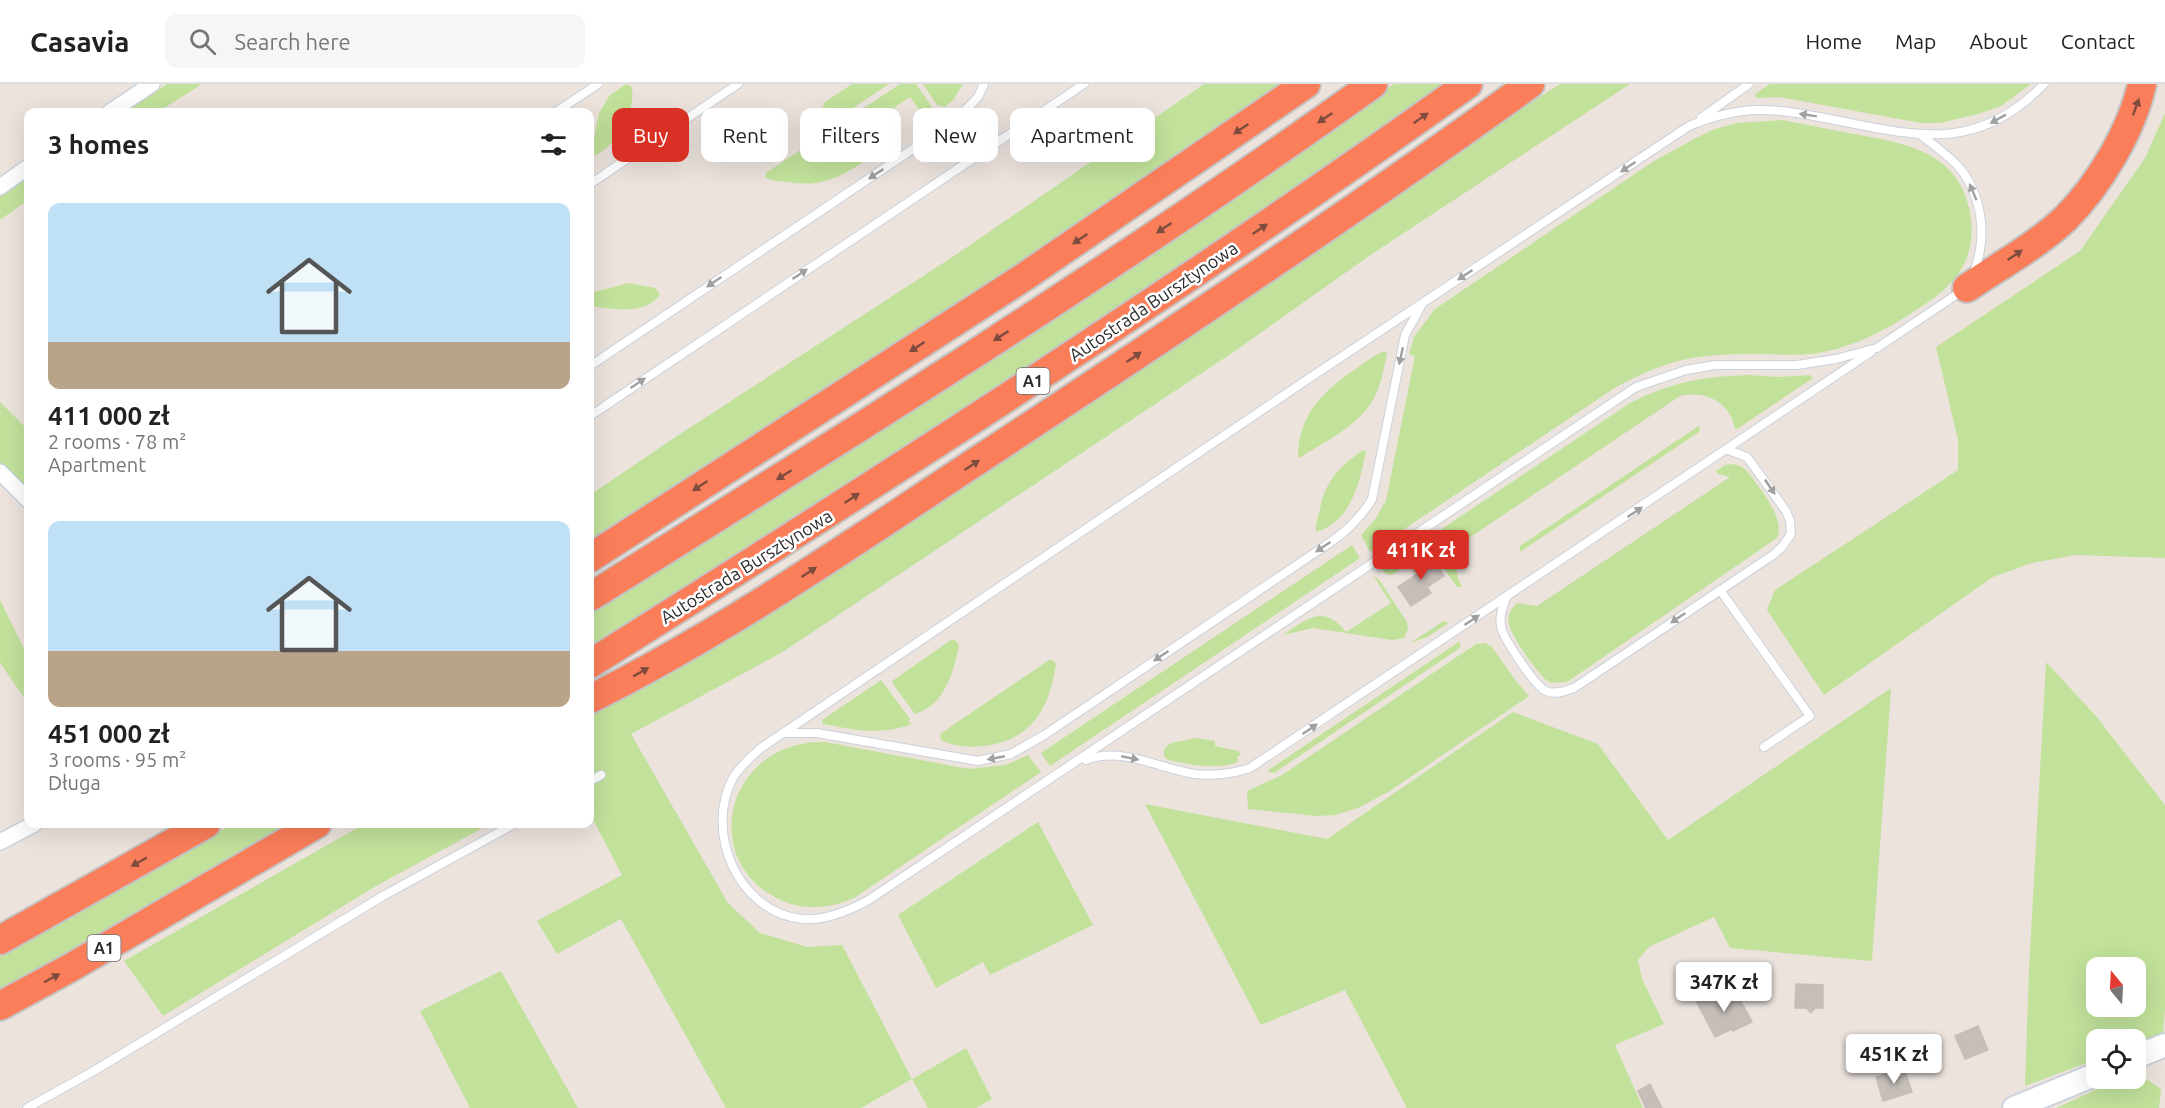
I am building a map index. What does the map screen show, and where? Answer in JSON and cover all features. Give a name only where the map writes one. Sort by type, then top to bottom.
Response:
[{"type":"highway","points":[[594,555],[1027,275],[1306,84]]},
{"type":"highway","points":[[594,594],[833,445],[1004,334],[1372,84]]},
{"type":"highway","name":"Autostrada Bursztynowa","points":[[594,661],[905,465],[1090,344],[1332,181],[1468,84]]},
{"type":"highway","points":[[594,697],[715,631],[836,554],[1324,229],[1530,84]]},
{"type":"highway","points":[[1966,288],[2048,232],[2064,219],[2087,194],[2129,126],[2142,84]]},
{"type":"highway","points":[[0,939],[198,828]]},
{"type":"highway","name":"A1","points":[[0,1006],[70,968],[310,828]]},
{"type":"highway","points":[[206,889],[330,828]]},
{"type":"street","points":[[116,108],[152,84]]},
{"type":"street","points":[[0,187],[24,170]]},
{"type":"street","points":[[0,472],[24,496]]},
{"type":"street","points":[[0,842],[26,828]]},
{"type":"street","points":[[2146,1053],[2165,1045]]},
{"type":"street","points":[[2014,1108],[2086,1079]]},
{"type":"lane","points":[[562,108],[598,84]]},
{"type":"lane","points":[[594,181],[738,84]]},
{"type":"lane","points":[[594,363],[956,120],[978,97],[984,84]]},
{"type":"lane","points":[[594,413],[1084,84]]},
{"type":"lane","points":[[1749,84],[783,733],[743,764],[733,779],[725,799],[722,816],[724,841],[732,865],[751,896],[767,907],[802,919],[828,917],[850,910],[1074,765],[1636,387],[1686,370],[1715,365],[1797,365],[1836,359],[1877,348]]},
{"type":"lane","points":[[1689,126],[1718,115],[1757,110],[1802,114],[1921,135],[1962,133],[1983,127],[2018,107],[2044,84]]},
{"type":"lane","points":[[1074,765],[1096,756],[1109,754],[1193,773],[1220,775],[1250,768],[1728,450],[1966,288],[1982,247],[1982,226],[1977,200],[1958,166],[1921,135]]},
{"type":"lane","points":[[783,733],[817,733],[978,760],[997,759],[1011,754],[1056,727],[1322,548],[1349,529],[1364,513],[1372,499],[1405,335],[1423,303]]},
{"type":"lane","points":[[1506,597],[1500,627],[1539,686],[1547,692],[1557,693],[1574,688],[1720,590],[1788,541],[1791,529],[1786,511],[1748,457],[1728,450]]},
{"type":"lane","points":[[1720,590],[1810,716],[1764,747]]},
{"type":"lane","points":[[594,779],[600,775]]},
{"type":"lane","points":[[27,1108],[92,1072],[383,896],[507,828]]},
{"type":"green space","points":[[167,84],[202,84],[164,108],[131,108]]},
{"type":"green space","points":[[626,84],[631,86],[633,95],[630,108],[612,108],[612,142],[594,156],[594,138],[599,113],[610,95]]},
{"type":"green space","points":[[852,84],[889,84],[853,108],[822,108],[825,102]]},
{"type":"green space","points":[[900,84],[916,84],[933,108],[918,108],[910,97],[894,108],[864,108]]},
{"type":"green space","points":[[923,84],[963,84],[954,99],[945,107],[937,105]]},
{"type":"green space","points":[[1204,84],[1290,84],[594,544],[594,492],[957,254],[1091,162],[1155,162],[1155,118]]},
{"type":"green space","points":[[1394,84],[1447,84],[1066,346],[594,646],[594,609],[671,561]]},
{"type":"green space","points":[[1560,84],[1630,84],[1369,256],[1238,349],[781,653],[631,734],[728,903],[760,933],[807,947],[842,945],[912,1079],[861,1108],[726,1108],[621,919],[557,954],[537,921],[622,875],[594,822],[594,706]]},
{"type":"green space","points":[[1770,84],[2031,84],[2001,106],[1940,123],[1921,123],[1779,97],[1756,98],[1755,94]]},
{"type":"green space","points":[[2165,113],[2165,558],[2075,555],[2032,563],[1993,577],[1824,695],[1767,610],[1775,590],[1958,470],[1958,440],[1936,347],[2080,251],[2145,158]]},
{"type":"green space","points":[[1782,120],[1891,141],[1926,154],[1941,163],[1954,175],[1964,192],[1970,212],[1972,231],[1965,262],[1958,275],[1948,286],[1936,297],[1888,327],[1838,348],[1803,355],[1734,354],[1701,357],[1672,363],[1634,378],[1616,387],[1370,552],[1361,535],[1376,518],[1386,500],[1415,356],[1409,354],[1414,337],[1435,309],[1654,161],[1694,139],[1715,129],[1737,123]]},
{"type":"green space","points":[[800,150],[800,162],[863,162],[841,175],[822,182],[801,183],[765,177],[766,173],[783,162],[788,162],[788,158]]},
{"type":"green space","points":[[24,180],[24,203],[0,220],[0,196]]},
{"type":"green space","points":[[629,283],[655,288],[660,294],[647,306],[618,309],[594,306],[594,292]]},
{"type":"green space","points":[[1385,351],[1387,353],[1383,374],[1370,405],[1353,423],[1333,438],[1298,457],[1303,428],[1315,405],[1334,385],[1374,356]]},
{"type":"green space","points":[[1751,375],[1776,377],[1810,375],[1813,378],[1737,429],[1728,412],[1715,400],[1699,395],[1680,396],[1466,540],[1459,551],[1456,563],[1457,575],[1462,587],[1457,587],[1431,549],[1392,575],[1386,574],[1382,569],[1630,403],[1674,385],[1718,377]]},
{"type":"green space","points":[[0,402],[24,426],[24,486],[0,463]]},
{"type":"green space","points":[[1700,427],[1699,432],[1520,552],[1520,546]]},
{"type":"green space","points":[[1363,450],[1366,452],[1352,500],[1338,519],[1328,527],[1316,532],[1322,499],[1330,482],[1347,462]]},
{"type":"green space","points":[[1734,464],[1747,471],[1770,503],[1778,522],[1777,538],[1567,682],[1552,683],[1546,680],[1524,653],[1511,630],[1509,618],[1515,605],[1517,603],[1537,606],[1730,477],[1718,474],[1716,471],[1725,465]]},
{"type":"green space","points":[[1352,545],[1360,558],[1050,766],[1041,753]]},
{"type":"green space","points":[[1373,575],[1380,581],[1407,622],[1408,629],[1404,638],[1392,640],[1313,628],[1283,635],[1307,619],[1322,616],[1338,623],[1346,632],[1391,603]]},
{"type":"green space","points":[[0,600],[24,649],[24,697],[0,663]]},
{"type":"green space","points":[[1444,621],[1449,623],[1427,637],[1410,643]]},
{"type":"green space","points":[[951,640],[955,640],[959,645],[951,677],[933,704],[915,714],[892,681]]},
{"type":"green space","points":[[1460,641],[1460,648],[1274,773],[1267,771]]},
{"type":"green space","points":[[1485,643],[1492,647],[1529,696],[1390,791],[1358,808],[1335,815],[1316,816],[1248,809],[1247,791],[1282,775],[1476,644]]},
{"type":"green space","points":[[1049,660],[1053,660],[1056,664],[1048,696],[1035,720],[1025,730],[1013,738],[982,746],[961,746],[941,740],[940,734]]},
{"type":"green space","points":[[2046,662],[2096,716],[2165,805],[2165,1009],[2163,1034],[2146,1040],[2146,1029],[2086,1029],[2086,1063],[2025,1086]]},
{"type":"green space","points":[[881,680],[912,724],[878,731],[823,724],[822,720]]},
{"type":"green space","points":[[1891,688],[1872,961],[1730,948],[1714,917],[1649,947],[1638,960],[1642,979],[1664,1024],[1615,1045],[1643,1108],[1407,1108],[1345,990],[1261,1025],[1145,804],[1327,839],[1513,712],[1598,744],[1668,840]]},
{"type":"green space","points":[[1196,738],[1215,741],[1215,746],[1238,751],[1241,755],[1237,757],[1238,762],[1220,766],[1203,766],[1168,760],[1164,756],[1164,749],[1171,743]]},
{"type":"green space","points":[[825,742],[969,769],[1006,765],[1028,755],[1041,772],[854,898],[827,906],[801,906],[783,901],[756,883],[739,860],[732,833],[734,806],[745,781],[765,760],[791,746]]},
{"type":"green space","points":[[1038,822],[1093,925],[990,975],[983,962],[936,988],[898,915]]},
{"type":"green space","points":[[225,828],[290,828],[0,990],[0,954]]},
{"type":"green space","points":[[357,828],[483,828],[376,886],[163,1016],[124,961]]},
{"type":"green space","points":[[501,971],[578,1108],[470,1108],[420,1011]]},
{"type":"green space","points":[[966,1048],[992,1099],[976,1108],[928,1108],[912,1079]]},
{"type":"green space","points":[[2146,1079],[2161,1089],[2159,1108],[2056,1108],[2097,1089],[2146,1089]]},
{"type":"building","points":[[1431,556],[1444,576],[1427,587],[1431,593],[1411,606],[1398,587],[1417,574],[1412,567]]},
{"type":"building","points":[[1796,984],[1823,985],[1823,1008],[1815,1008],[1811,1013],[1806,1008],[1795,1008]]},
{"type":"building","points":[[1709,992],[1715,1002],[1736,992],[1752,1022],[1715,1037],[1695,999]]},
{"type":"building","points":[[1978,1026],[1988,1050],[1965,1059],[1955,1036]]},
{"type":"building","points":[[1904,1068],[1912,1092],[1883,1101],[1876,1077]]},
{"type":"building","points":[[1650,1084],[1662,1108],[1646,1108],[1638,1091]]}]
